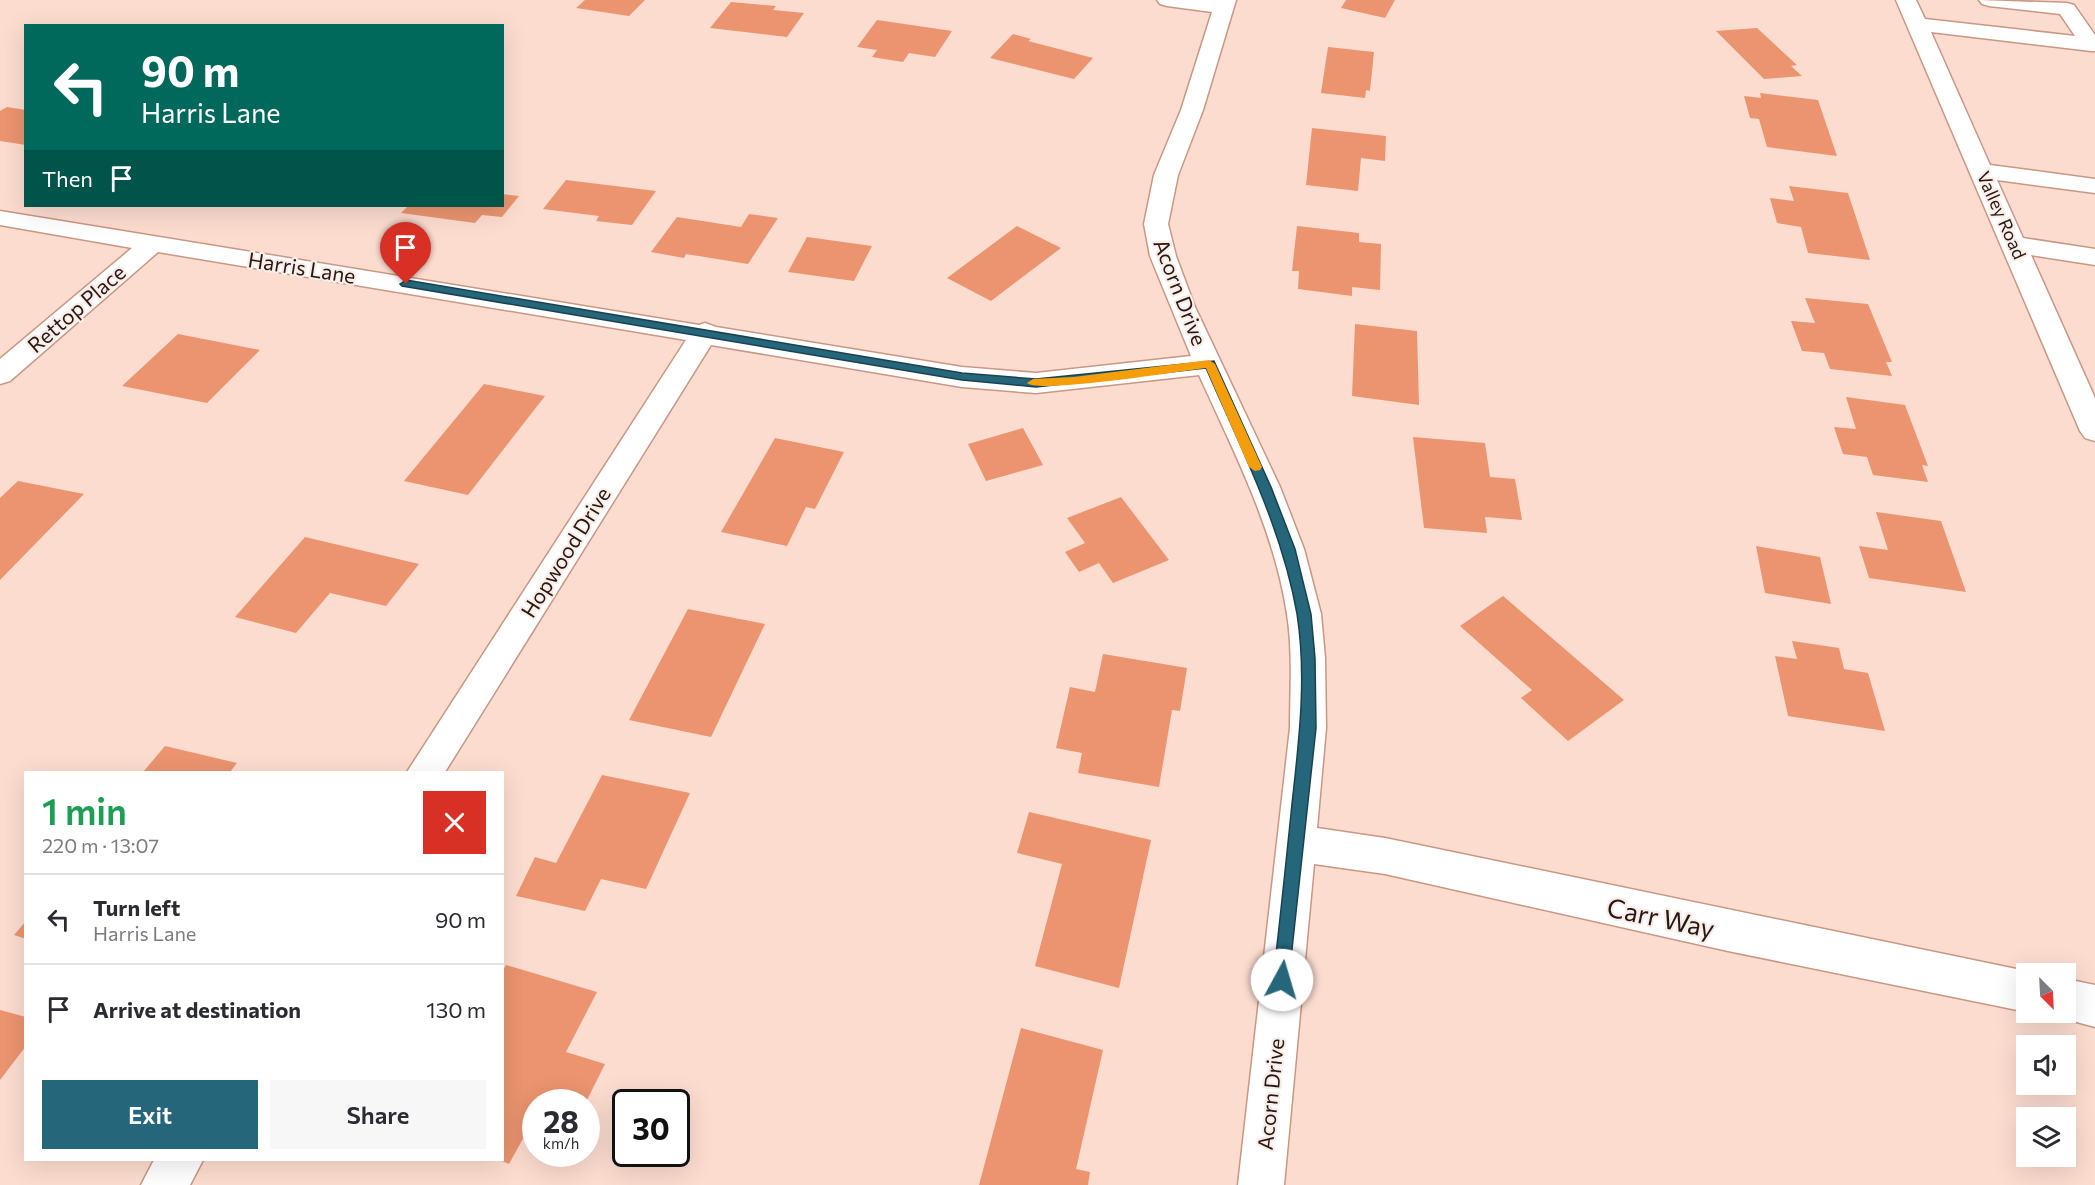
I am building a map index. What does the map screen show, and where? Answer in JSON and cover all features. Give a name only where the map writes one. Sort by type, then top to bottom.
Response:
[{"type":"street","points":[[1167,0],[1225,4]]},
{"type":"street","name":"Valley Road","points":[[1906,0],[1983,171],[2095,431]]},
{"type":"street","points":[[1989,0],[2067,9],[2093,45]]},
{"type":"street","name":"Acorn Drive","points":[[1225,4],[1192,110],[1166,175],[1156,224],[1163,256],[1265,487],[1288,549],[1304,614],[1308,658],[1308,728],[1261,1185]]},
{"type":"street","points":[[1919,26],[2093,45]]},
{"type":"street","points":[[1983,171],[2095,186]]},
{"type":"street","name":"Harris Lane","points":[[0,218],[962,376],[1036,383],[1209,364]]},
{"type":"street","name":"Rettop Place","points":[[0,374],[153,243]]},
{"type":"street","points":[[2015,245],[2095,257]]},
{"type":"street","name":"Hopwood Drive","points":[[426,771],[705,332]]},
{"type":"street","name":"Carr Way","points":[[1296,843],[1385,856],[1716,929],[2016,990]]},
{"type":"street","points":[[2076,1002],[2095,1006]]},
{"type":"street","points":[[164,1185],[179,1161]]},
{"type":"building","points":[[585,0],[645,0],[629,16],[576,8]]},
{"type":"building","points":[[1346,0],[1395,0],[1385,18],[1341,8]]},
{"type":"building","points":[[731,2],[776,6],[773,10],[804,13],[787,37],[710,28]]},
{"type":"building","points":[[877,20],[952,31],[935,57],[909,53],[903,62],[872,57],[877,50],[857,47]]},
{"type":"building","points":[[1757,28],[1797,65],[1791,66],[1802,76],[1764,79],[1716,31]]},
{"type":"building","points":[[1013,34],[1031,39],[1028,41],[1093,58],[1074,79],[990,58]]},
{"type":"building","points":[[1328,47],[1374,52],[1370,91],[1366,90],[1365,98],[1321,93]]},
{"type":"building","points":[[1760,93],[1818,100],[1837,156],[1767,147],[1759,119],[1750,118],[1744,96],[1761,98]]},
{"type":"building","points":[[7,107],[24,110],[24,145],[0,141],[0,111]]},
{"type":"building","points":[[1312,128],[1386,136],[1385,161],[1361,158],[1358,191],[1306,185]]},
{"type":"building","points":[[566,180],[656,191],[632,225],[596,221],[599,216],[543,209]]},
{"type":"building","points":[[1789,186],[1848,193],[1870,260],[1808,253],[1801,227],[1777,223],[1770,198],[1794,201]]},
{"type":"building","points":[[504,194],[519,196],[502,217],[482,215],[475,223],[401,213],[407,207],[504,207]]},
{"type":"building","points":[[749,214],[778,218],[748,264],[686,254],[684,258],[651,252],[677,217],[741,227]]},
{"type":"building","points":[[1017,226],[1061,248],[991,301],[947,278]]},
{"type":"building","points":[[1297,226],[1359,233],[1359,242],[1381,244],[1380,290],[1352,287],[1352,296],[1298,289],[1299,271],[1292,271]]},
{"type":"building","points":[[807,237],[872,246],[854,281],[788,272]]},
{"type":"building","points":[[1805,298],[1868,304],[1892,362],[1886,362],[1892,376],[1830,369],[1824,353],[1802,351],[1791,321],[1815,323]]},
{"type":"building","points":[[1355,324],[1417,331],[1419,405],[1352,396]]},
{"type":"building","points":[[178,334],[260,350],[207,403],[122,386]]},
{"type":"building","points":[[484,384],[545,396],[468,495],[404,481]]},
{"type":"building","points":[[1846,397],[1905,405],[1928,466],[1922,465],[1928,482],[1873,475],[1867,457],[1843,454],[1834,427],[1856,429]]},
{"type":"building","points":[[1023,428],[1043,465],[986,481],[968,444]]},
{"type":"building","points":[[1413,437],[1485,443],[1490,477],[1515,479],[1522,520],[1485,517],[1487,533],[1424,528]]},
{"type":"building","points":[[775,438],[844,452],[815,509],[806,507],[787,546],[721,532]]},
{"type":"building","points":[[18,481],[84,494],[0,580],[0,498]]},
{"type":"building","points":[[1121,497],[1169,560],[1113,583],[1099,563],[1079,572],[1065,552],[1085,543],[1067,518]]},
{"type":"building","points":[[1876,512],[1941,521],[1966,592],[1869,578],[1859,546],[1888,550]]},
{"type":"building","points":[[305,537],[419,564],[386,606],[330,593],[296,633],[235,617]]},
{"type":"building","points":[[1756,546],[1820,557],[1831,604],[1765,593]]},
{"type":"building","points":[[1503,596],[1624,700],[1568,741],[1521,698],[1532,690],[1460,626]]},
{"type":"building","points":[[688,609],[765,624],[711,737],[629,720]]},
{"type":"building","points":[[1792,641],[1839,648],[1844,669],[1868,673],[1885,731],[1788,716],[1775,656],[1797,659]]},
{"type":"building","points":[[1103,654],[1187,668],[1180,711],[1172,710],[1159,787],[1078,773],[1082,753],[1056,748],[1070,687],[1095,692]]},
{"type":"building","points":[[165,746],[237,763],[231,771],[144,771]]},
{"type":"building","points":[[602,775],[690,793],[646,889],[601,879],[585,911],[516,896],[535,857],[556,863]]},
{"type":"building","points":[[1029,812],[1151,840],[1119,988],[1035,966],[1062,864],[1017,853]]},
{"type":"building","points":[[24,923],[24,938],[14,935]]},
{"type":"building","points":[[506,965],[597,992],[566,1052],[605,1064],[592,1089],[522,1089],[522,1140],[509,1164],[502,1161],[504,1161],[504,968]]},
{"type":"building","points":[[0,1010],[24,1016],[24,1049],[0,1080]]},
{"type":"building","points":[[1021,1028],[1103,1050],[1076,1169],[1090,1172],[1088,1185],[979,1185]]},
{"type":"slow traffic","points":[[1033,383],[1074,381],[1209,364],[1255,467]]},
{"type":"route","points":[[406,284],[962,376],[1036,383],[1074,381],[1209,364],[1265,487],[1288,549],[1304,614],[1308,658],[1308,728],[1282,980]]}]
